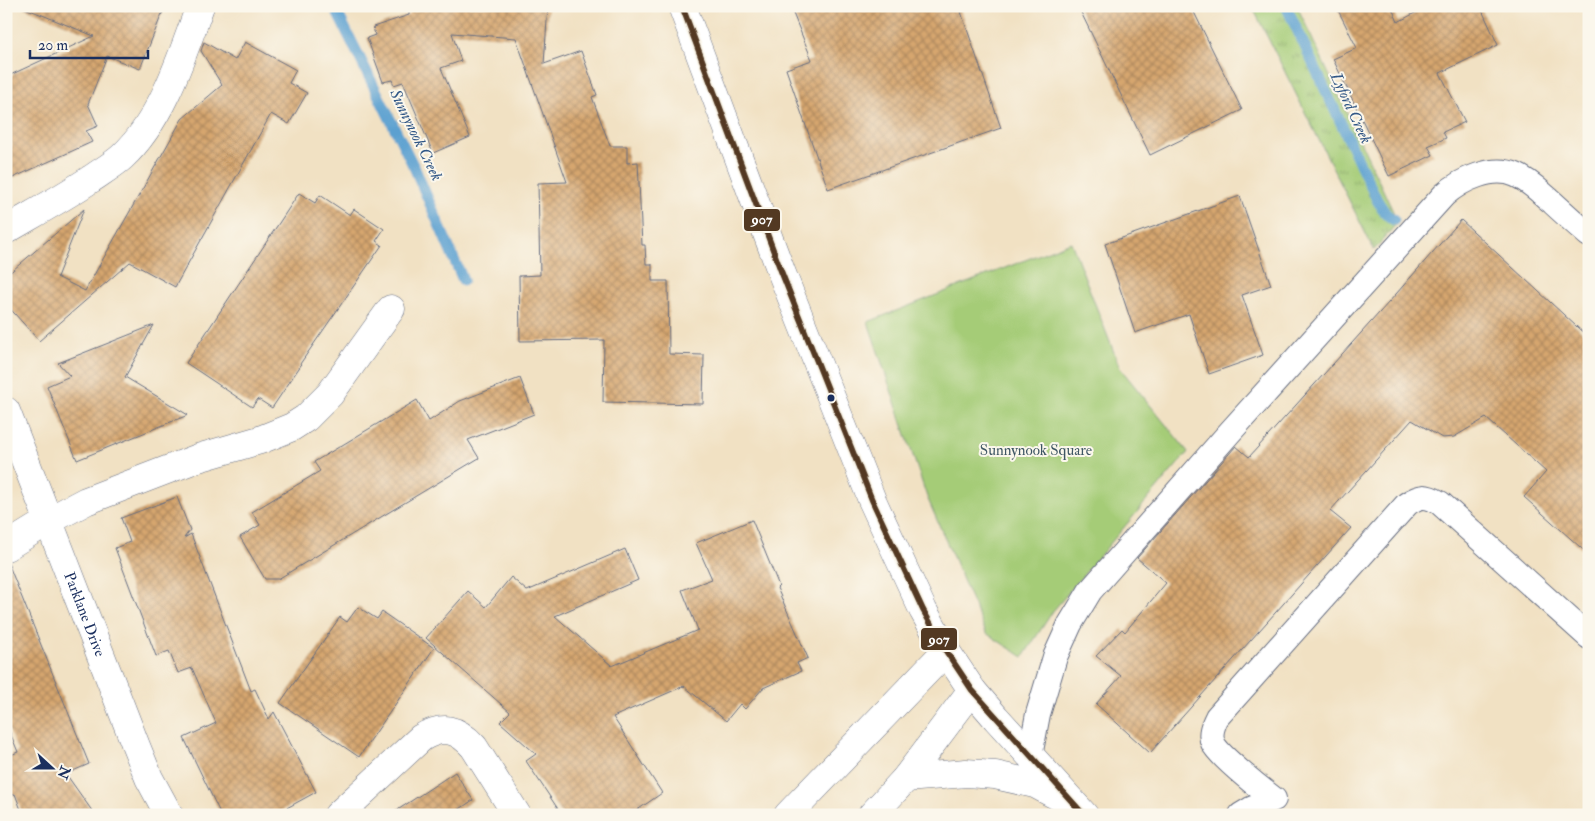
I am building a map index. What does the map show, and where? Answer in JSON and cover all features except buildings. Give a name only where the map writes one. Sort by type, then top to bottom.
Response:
[{"type":"street","points":[[6,230],[71,192],[122,157],[142,134],[176,73],[200,6]]},
{"type":"street","points":[[682,6],[781,271],[872,500],[923,610],[946,651],[972,690],[1079,810]]},
{"type":"street","points":[[6,547],[69,509],[104,494],[191,461],[260,440],[292,427],[306,418],[330,394],[390,309]]},
{"type":"street","name":"Parklane Drive","points":[[6,411],[136,746],[149,778],[169,815]]},
{"type":"street","points":[[788,815],[946,651]]},
{"type":"street","points":[[872,815],[906,778],[972,690]]},
{"type":"street","points":[[338,815],[421,738],[432,731],[451,730],[460,733],[474,747],[517,815]]},
{"type":"street","points":[[906,778],[966,773],[995,775],[1035,784],[1079,810]]},
{"type":"lane","points":[[1030,756],[1038,714],[1055,658],[1070,624],[1085,600],[1106,572],[1230,432],[1437,202],[1452,188],[1477,176],[1507,173],[1516,175],[1533,186],[1589,235]]},
{"type":"lane","points":[[1271,807],[1220,753],[1213,743],[1212,727],[1217,717],[1407,504],[1415,498],[1424,496],[1440,503],[1589,636]]},
{"type":"lane","points":[[1241,815],[1251,809],[1271,807]]},
{"type":"green space","points":[[1252,6],[1297,6],[1398,222],[1374,250]]},
{"type":"green space","name":"Sunnynook Square","points":[[1071,242],[1120,368],[1188,452],[1053,611],[1023,657],[986,633],[927,497],[868,322]]},
{"type":"waterway","name":"Sunnynook Creek","points":[[334,6],[415,169],[463,280]]},
{"type":"waterway","name":"Lyford Creek","points":[[1286,6],[1377,200],[1386,214],[1394,220]]},
{"type":"transit line","name":"907","points":[[682,6],[781,271],[872,500],[923,610],[946,651],[972,690],[1084,815]]}]
